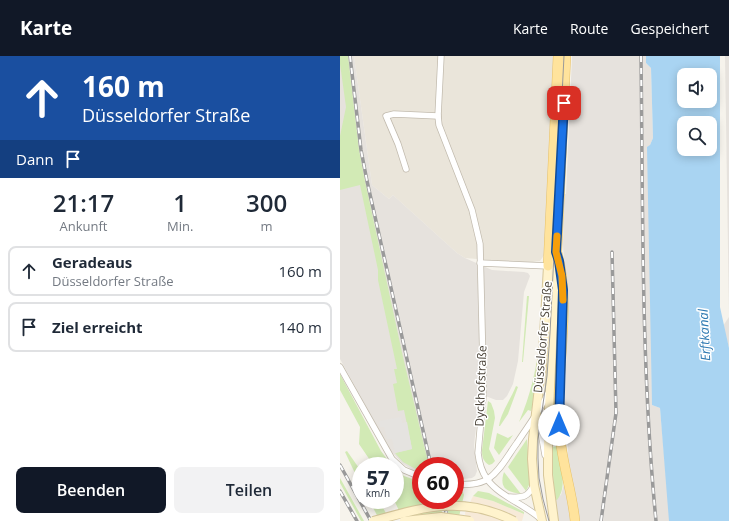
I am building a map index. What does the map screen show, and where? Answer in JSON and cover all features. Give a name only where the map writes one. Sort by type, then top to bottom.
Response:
[{"type":"main road","name":"Düsseldorfer Straße","points":[[542,520],[534,485],[532,459],[535,417],[543,353],[558,56]]},
{"type":"main road","name":"Düsseldorfer Straße","points":[[554,521],[548,475],[550,390],[566,56]]},
{"type":"main road","points":[[556,252],[559,261],[563,290],[559,419],[560,444],[575,521]]},
{"type":"main road","points":[[372,521],[430,507],[452,505],[484,509],[514,521]]},
{"type":"main road","points":[[404,521],[440,517],[470,521]]},
{"type":"street","name":"Dyckhofstraße","points":[[441,56],[438,116],[439,125],[472,210],[480,244],[483,397],[478,453],[487,479],[501,492],[536,514],[542,520]]},
{"type":"street","points":[[406,169],[398,144],[386,116],[394,114],[438,116]]},
{"type":"street","points":[[480,263],[548,266]]},
{"type":"street","points":[[340,367],[392,459],[404,470],[412,473]]},
{"type":"street","points":[[464,485],[471,485],[487,479],[498,470],[535,417],[550,390]]},
{"type":"street","points":[[535,417],[541,432],[548,475]]},
{"type":"street","points":[[508,496],[519,498],[526,496],[534,485]]},
{"type":"shaded area","points":[[340,56],[354,56],[372,185],[389,199],[393,195],[457,253],[465,258],[492,270],[524,272],[528,273],[530,276],[524,292],[518,361],[513,384],[507,396],[503,400],[496,400],[480,394],[474,445],[477,471],[475,476],[472,478],[464,479],[464,457],[412,457],[412,470],[404,464],[404,457],[396,457],[390,450],[340,359]]},
{"type":"shaded area","points":[[354,56],[554,56],[545,254],[540,261],[525,263],[465,258],[457,253],[393,195],[389,199],[372,185]]},
{"type":"shaded area","points":[[572,56],[646,56],[646,63],[651,68],[653,138],[650,145],[652,405],[660,408],[670,521],[558,521],[554,499],[561,495],[564,484],[568,448],[564,415],[568,315],[563,245],[564,194],[566,194]]},
{"type":"shaded area","points":[[725,56],[729,56],[729,314]]},
{"type":"shaded area","points":[[729,317],[729,348],[723,326]]},
{"type":"shaded area","points":[[401,417],[402,423],[407,422],[412,449],[395,453],[392,439],[387,439],[384,427],[380,427],[379,421]]},
{"type":"shaded area","points":[[473,496],[493,501],[524,514],[522,521],[466,521],[465,513]]},
{"type":"green space","points":[[340,56],[348,56],[359,150],[365,181],[403,357],[427,457],[412,457],[412,467],[404,463],[404,457],[399,457],[395,453],[412,449],[404,410],[398,411],[393,384],[397,383],[394,369],[397,369],[360,185],[340,190],[340,136],[346,107]]},
{"type":"green space","points":[[527,296],[529,296],[522,362]]},
{"type":"green space","points":[[540,343],[536,387],[531,411],[528,410],[519,422],[527,402]]},
{"type":"green space","points":[[340,374],[385,457],[368,457],[359,444],[360,427],[340,390]]},
{"type":"green space","points":[[516,386],[518,387],[508,414],[499,426],[504,411]]},
{"type":"green space","points":[[488,401],[491,403],[495,418],[489,449],[495,461],[489,465],[485,462],[482,455]]},
{"type":"green space","points":[[497,433],[508,438],[513,435],[499,455],[494,448]]},
{"type":"green space","points":[[527,439],[530,483],[526,491],[508,467]]},
{"type":"green space","points":[[557,446],[563,481],[561,494],[557,500],[554,499],[552,447]]},
{"type":"green space","points":[[347,451],[352,458],[352,467],[345,452]]},
{"type":"green space","points":[[504,472],[521,494],[511,492],[505,488],[502,481]]},
{"type":"green space","points":[[404,476],[412,479],[412,509],[441,509],[445,521],[404,521],[398,509],[404,509]]},
{"type":"green space","points":[[340,478],[352,500],[352,505],[340,483]]},
{"type":"green space","points":[[478,491],[489,493],[524,512],[524,514],[493,501],[473,496]]},
{"type":"green space","points":[[354,509],[357,509],[364,521],[361,521]]},
{"type":"green space","points":[[374,509],[384,509],[390,521],[380,521]]},
{"type":"green space","points":[[447,509],[461,509],[458,521],[451,521]]},
{"type":"water","name":"Erftkanal","points":[[646,56],[720,56],[720,307],[729,348],[729,521],[669,521],[660,408],[652,405],[647,147],[650,145],[653,138],[651,68],[646,63]]},
{"type":"tram line","points":[[549,521],[539,478],[538,439],[547,376],[550,333],[564,56]]},
{"type":"railway","points":[[350,56],[361,150],[367,181],[429,457]]},
{"type":"railway","points":[[641,56],[645,347],[651,463],[656,521]]},
{"type":"railway","points":[[601,521],[616,413],[612,252]]},
{"type":"railway","points":[[340,465],[371,521]]},
{"type":"railway","points":[[340,491],[357,521]]},
{"type":"railway","points":[[445,509],[449,521]]},
{"type":"slow traffic","points":[[557,236],[556,252],[562,276],[563,300]]},
{"type":"route","points":[[559,425],[563,290],[562,276],[556,252],[564,103]]}]
